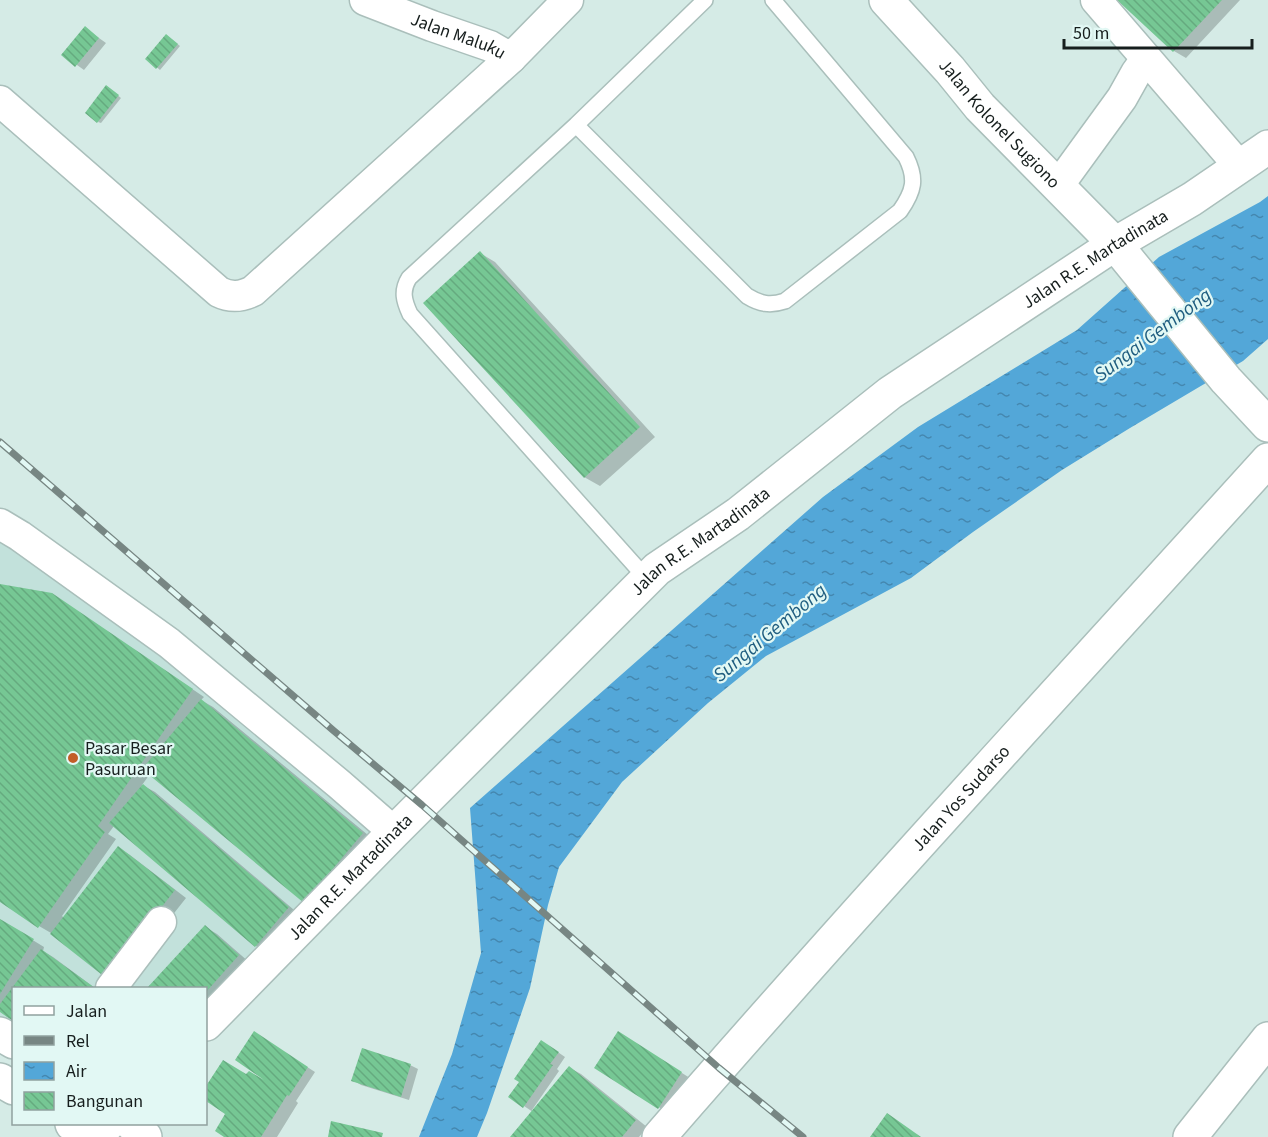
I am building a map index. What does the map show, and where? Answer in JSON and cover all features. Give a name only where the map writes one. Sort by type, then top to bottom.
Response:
[{"type":"main road","name":"Jalan Kolonel Sugiono","points":[[886,0],[950,70],[980,107],[1123,254],[1226,380],[1268,425]]},
{"type":"main road","name":"Jalan R.E. Martadinata","points":[[207,1023],[657,569],[738,514],[890,393],[1123,254],[1192,199],[1268,147]]},
{"type":"main road","name":"Jalan Yos Sudarso","points":[[659,1137],[1268,460]]},
{"type":"main road","points":[[1190,1137],[1268,1039]]},
{"type":"main road","points":[[74,1125],[95,1137],[107,1125]]},
{"type":"main road","points":[[133,1125],[146,1137]]},
{"type":"street","name":"Jalan Maluku","points":[[365,0],[490,46],[511,58],[568,0]]},
{"type":"street","points":[[1096,0],[1239,167]]},
{"type":"street","points":[[0,101],[219,292],[228,296],[238,296],[253,291],[511,58]]},
{"type":"street","points":[[1058,186],[1122,98],[1146,58]]},
{"type":"street","points":[[0,524],[169,643],[394,832]]},
{"type":"street","points":[[112,987],[161,922]]},
{"type":"lane","points":[[647,579],[410,314],[404,301],[404,288],[409,278],[576,124],[705,0]]},
{"type":"lane","points":[[576,124],[747,296],[757,303],[772,305],[784,301],[900,211],[911,193],[913,180],[912,169],[906,157],[773,0]]},
{"type":"shaded area","points":[[0,525],[389,829],[207,1021],[207,987],[12,987],[12,1039],[0,1032]]},
{"type":"water","name":"Sungai Gembong","points":[[1268,196],[1268,339],[1243,361],[1062,470],[911,578],[766,656],[708,703],[622,782],[559,867],[548,905],[530,988],[477,1137],[419,1137],[452,1054],[481,953],[470,808],[823,497],[918,427],[1077,330],[1159,257]]},
{"type":"building","points":[[1117,0],[1222,0],[1173,52]]},
{"type":"building","points":[[85,26],[99,38],[75,67],[61,55]]},
{"type":"building","points":[[166,34],[178,44],[156,69],[145,59]]},
{"type":"building","points":[[106,85],[119,95],[97,123],[85,113]]},
{"type":"building","points":[[480,251],[640,427],[584,478],[423,303]]},
{"type":"building","name":"Pasar Besar Pasuruan","points":[[0,584],[52,593],[193,689],[98,826],[105,832],[38,928],[0,902]]},
{"type":"building","name":"Pasar Besar Pasuruan","points":[[201,699],[363,833],[304,903],[142,769]]},
{"type":"building","name":"Pasar Besar Pasuruan","points":[[143,784],[289,907],[255,947],[109,823]]},
{"type":"building","points":[[118,846],[175,890],[106,978],[50,934]]},
{"type":"building","points":[[0,919],[34,939],[0,994]]},
{"type":"building","points":[[205,925],[239,955],[207,991],[207,987],[148,987]]},
{"type":"building","points":[[41,949],[94,987],[13,987]]},
{"type":"building","points":[[12,988],[12,1021],[0,1012],[0,1004]]},
{"type":"building","points":[[254,1031],[308,1067],[289,1096],[287,1095],[261,1137],[224,1137],[215,1131],[225,1114],[207,1102],[207,1084],[223,1060],[246,1074],[249,1071],[264,1080],[235,1060]]},
{"type":"building","points":[[618,1031],[682,1072],[658,1109],[594,1068]]},
{"type":"building","points":[[541,1040],[559,1052],[550,1064],[553,1065],[523,1108],[508,1097],[519,1082],[514,1079]]},
{"type":"building","points":[[362,1048],[411,1064],[401,1097],[351,1081]]},
{"type":"building","points":[[569,1066],[636,1120],[622,1137],[510,1137]]},
{"type":"building","points":[[887,1113],[921,1137],[870,1137]]},
{"type":"building","points":[[331,1121],[383,1133],[382,1137],[328,1137]]},
{"type":"railway","points":[[0,442],[422,805],[719,1068],[803,1137]]},
{"type":"place","name":"Pasar Besar Pasuruan","points":[[73,758]]}]
